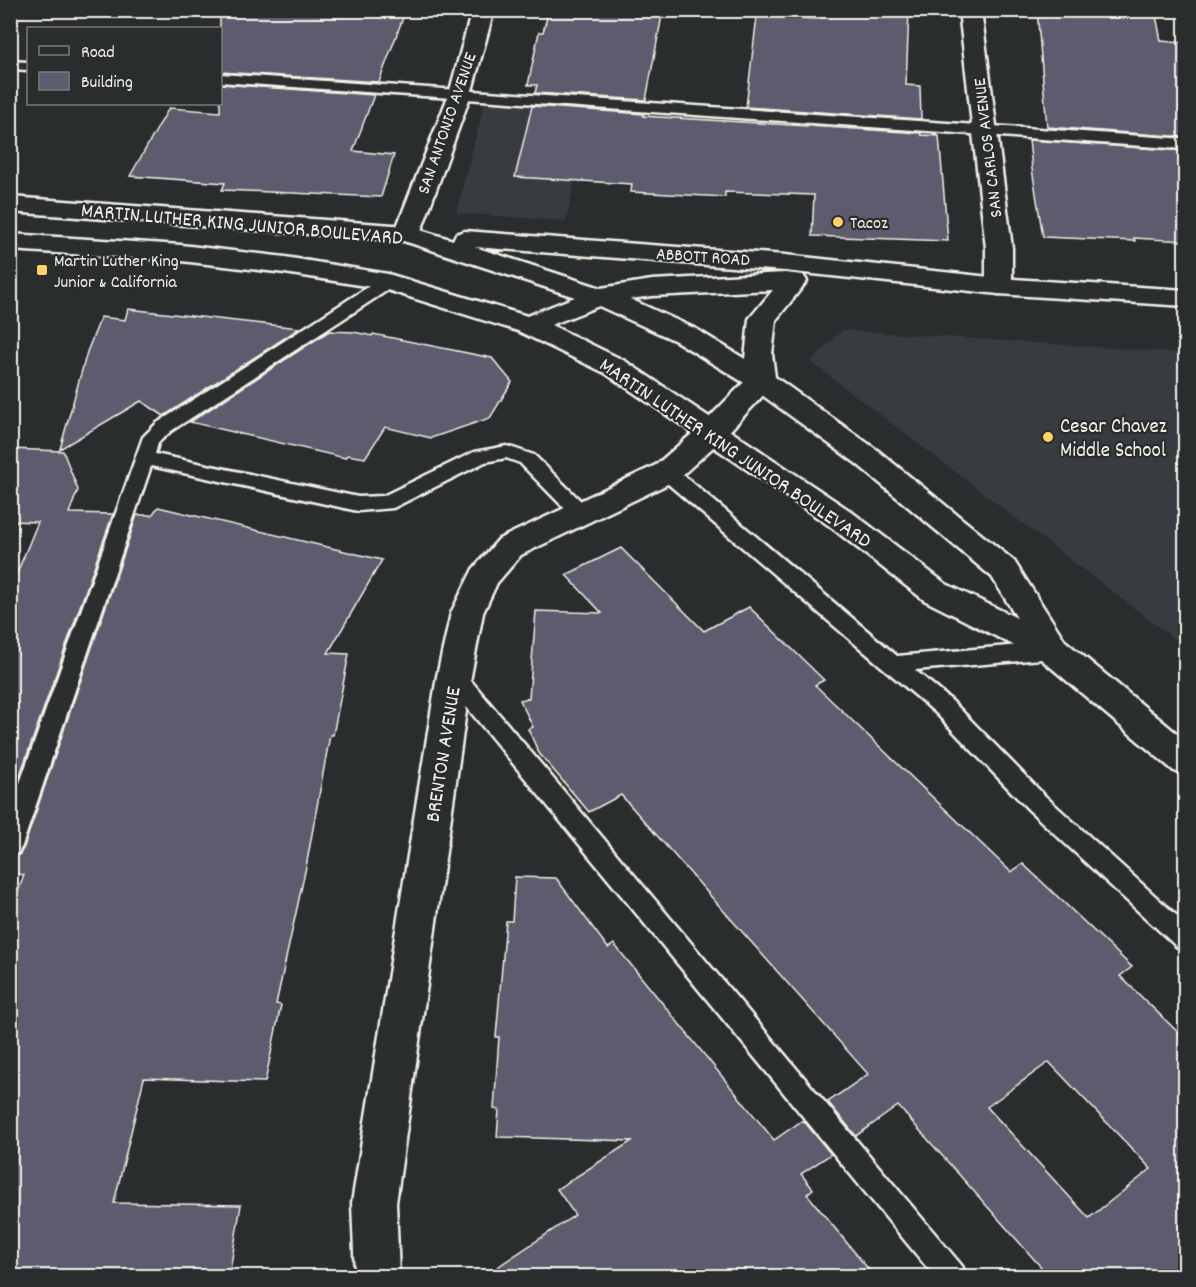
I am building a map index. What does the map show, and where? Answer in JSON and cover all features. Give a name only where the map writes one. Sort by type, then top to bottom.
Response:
[{"type":"street","name":"SAN ANTONIO AVENUE","points":[[407,234],[460,94],[483,10]]},
{"type":"street","name":"SAN CARLOS AVENUE","points":[[970,10],[999,248],[999,286]]},
{"type":"street","name":"MARTIN LUTHER KING JUNIOR BOULEVARD","points":[[10,204],[407,234],[600,296],[686,335],[761,381],[867,458],[1003,569],[1053,650]]},
{"type":"street","name":"ABBOTT ROAD","points":[[407,234],[785,263],[999,286]]},
{"type":"street","name":"MARTIN LUTHER KING JUNIOR BOULEVARD","points":[[10,242],[181,253],[285,265],[388,282],[528,325],[615,367],[838,517],[935,592],[1053,650],[1185,761]]},
{"type":"street","name":"ABBOTT ROAD","points":[[528,325],[600,296],[687,285],[794,281],[999,286],[1185,298]]},
{"type":"street","points":[[761,381],[758,354],[763,318],[794,281]]},
{"type":"street","name":"BRENTON AVENUE","points":[[376,1276],[374,1203],[454,676],[466,613],[484,577],[510,546],[668,472],[712,432],[761,381]]},
{"type":"lane","points":[[10,65],[27,66]]},
{"type":"lane","points":[[222,78],[1185,144]]},
{"type":"lane","points":[[10,846],[150,441],[164,428],[388,282]]},
{"type":"lane","points":[[144,458],[358,504],[387,503],[481,456],[507,452],[527,459],[581,513]]},
{"type":"lane","points":[[668,472],[944,707],[1037,803],[1185,940]]},
{"type":"lane","points":[[893,664],[1053,650]]},
{"type":"lane","points":[[454,676],[952,1276]]},
{"type":"shaded area","points":[[485,102],[591,109],[566,221],[456,213]]},
{"type":"shaded area","name":"Cesar Chavez Middle School","points":[[842,330],[1185,353],[1185,647],[811,362]]},
{"type":"building","points":[[220,10],[381,10],[380,13],[404,15],[379,82],[222,72],[222,27],[220,27]]},
{"type":"building","points":[[549,10],[663,10],[646,100],[535,93],[537,85],[528,85],[539,32],[543,32]]},
{"type":"building","points":[[818,10],[909,10],[906,85],[920,86],[921,119],[746,107],[757,16],[818,19]]},
{"type":"building","points":[[1037,10],[1155,10],[1161,41],[1185,43],[1185,137],[1047,127]]},
{"type":"building","points":[[222,84],[374,95],[353,151],[394,155],[381,197],[222,190],[225,183],[130,176],[169,108],[220,112]]},
{"type":"building","points":[[532,106],[644,114],[643,116],[939,136],[948,241],[812,236],[814,195],[725,192],[725,197],[631,192],[632,184],[515,177]]},
{"type":"building","points":[[1029,140],[1185,151],[1185,241],[1043,237]]},
{"type":"building","points":[[128,309],[300,328],[164,416],[141,401],[60,449],[87,352],[101,317],[125,320]]},
{"type":"building","points":[[329,331],[354,332],[372,336],[373,334],[492,358],[512,382],[490,418],[431,438],[385,427],[365,458],[347,455],[345,458],[190,422]]},
{"type":"building","points":[[10,449],[63,451],[78,490],[69,513],[113,514],[10,803],[10,590],[38,522],[10,521]]},
{"type":"building","points":[[158,507],[382,560],[328,653],[349,654],[333,735],[330,735],[306,867],[276,1004],[281,1005],[265,1082],[144,1078],[114,1203],[241,1205],[229,1276],[10,1276],[10,914],[24,875],[10,872],[10,857],[20,854],[24,847],[137,515],[152,515]]},
{"type":"building","points":[[621,548],[704,631],[749,607],[824,680],[815,685],[1011,872],[1023,864],[1132,967],[1120,976],[1185,1039],[1185,1276],[1049,1276],[898,1106],[856,1136],[828,1102],[868,1074],[621,795],[589,812],[539,753],[528,729],[533,727],[520,700],[529,698],[536,611],[602,613],[566,575]],"holes":[[[1049,1062],[1151,1169],[1089,1218],[987,1107]]]},
{"type":"building","points":[[515,877],[556,878],[608,948],[614,944],[774,1140],[803,1120],[831,1154],[801,1174],[813,1189],[807,1194],[874,1276],[484,1276],[575,1215],[557,1189],[632,1141],[497,1137],[499,1110],[494,1109],[499,1037],[496,1037],[506,921],[512,921]]},
{"type":"place","name":"Tacoz","points":[[838,222]]},
{"type":"place","name":"Martin Luther King Junior & California","points":[[42,270]]},
{"type":"place","name":"Cesar Chavez Middle School","points":[[1048,437]]}]
